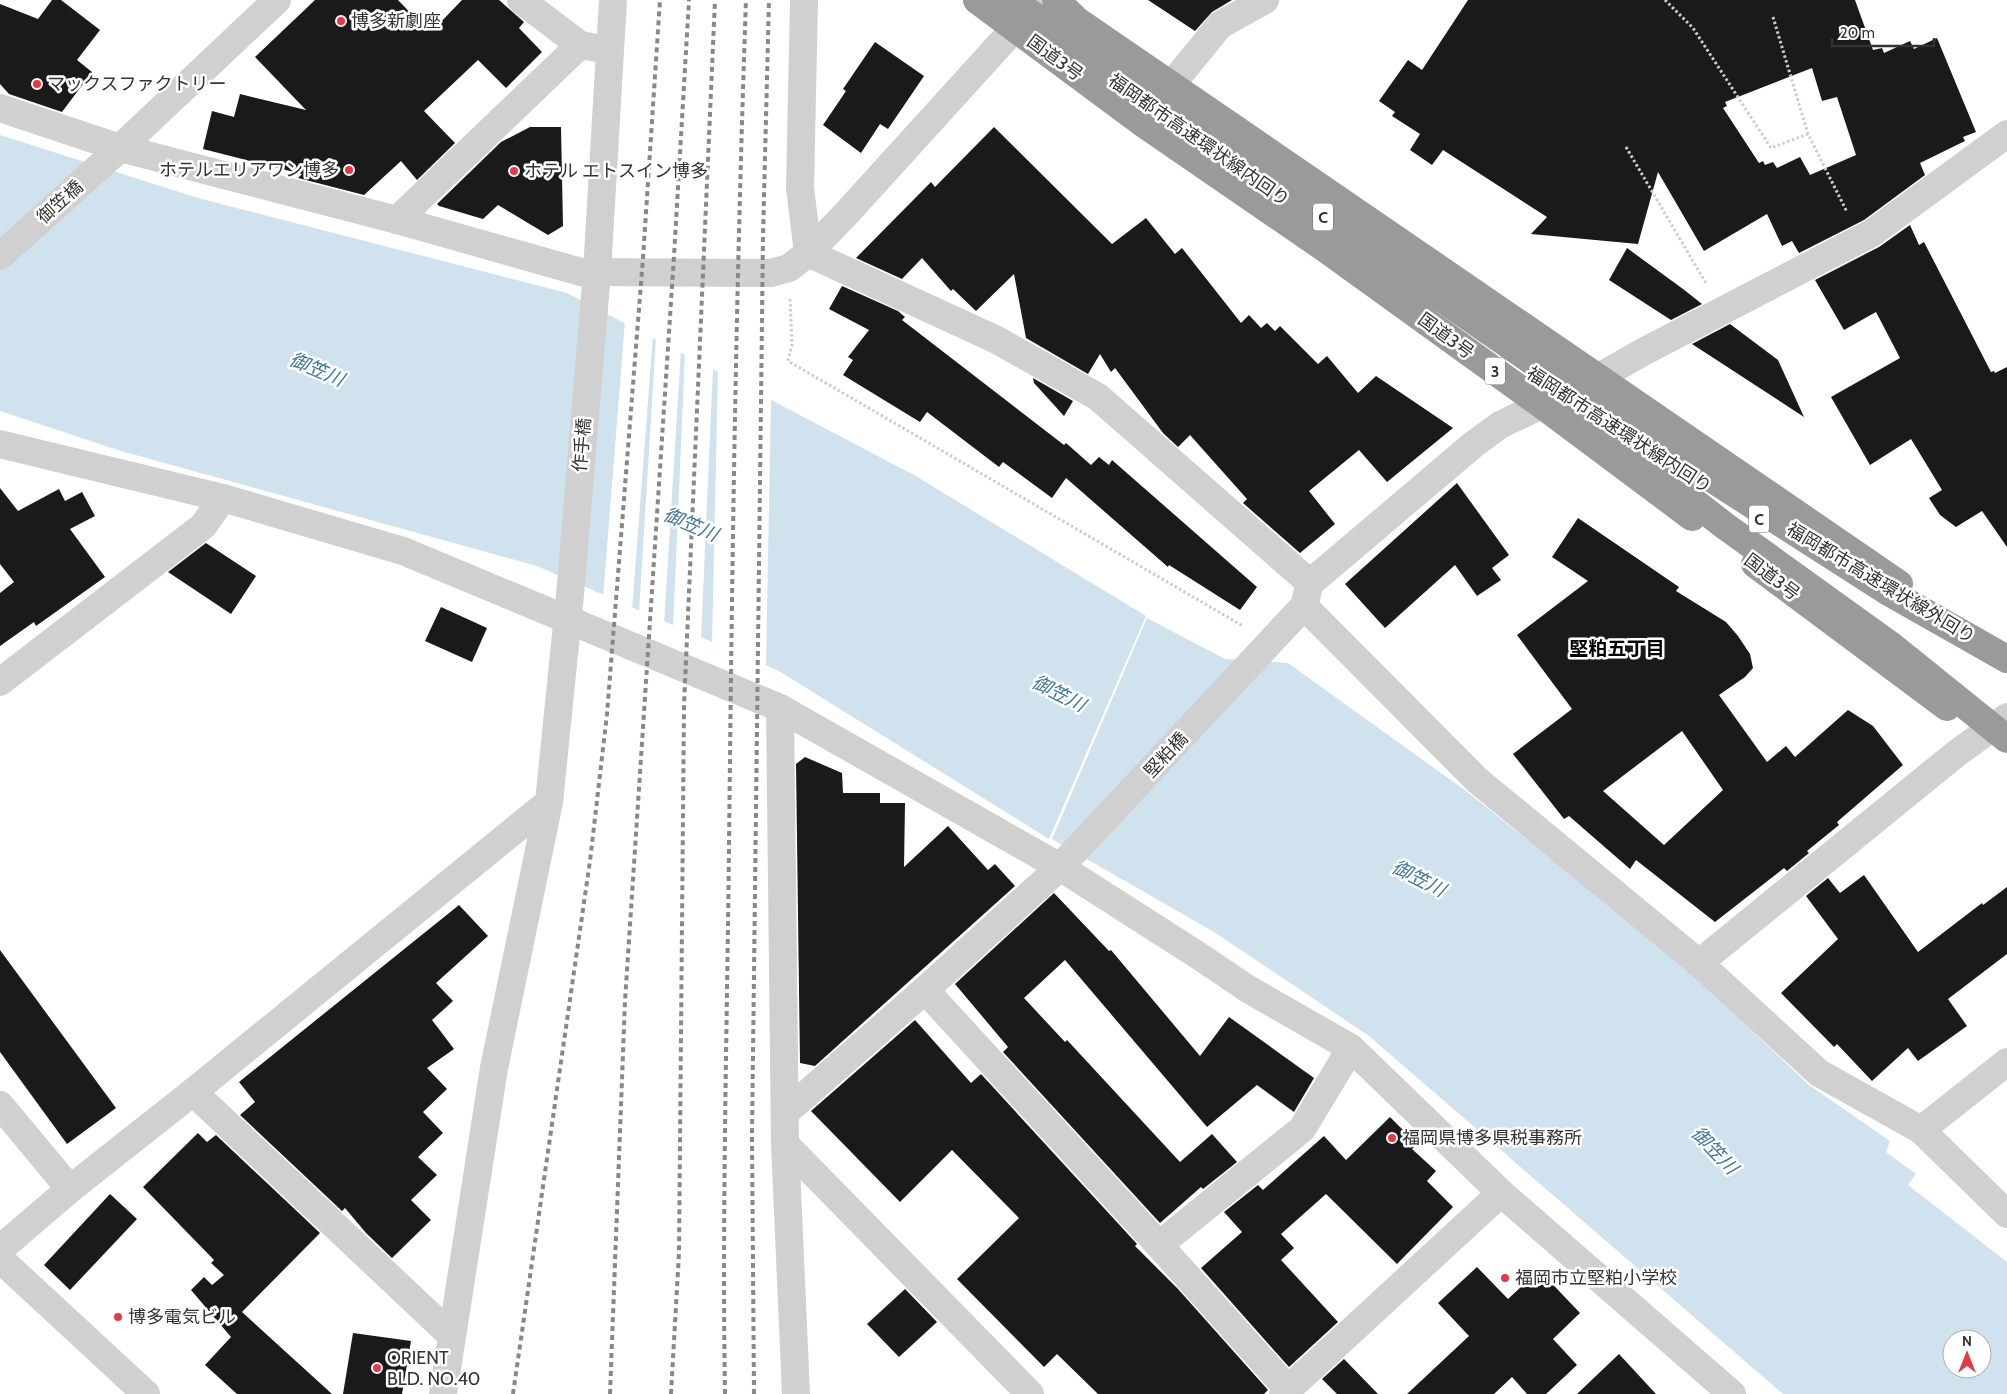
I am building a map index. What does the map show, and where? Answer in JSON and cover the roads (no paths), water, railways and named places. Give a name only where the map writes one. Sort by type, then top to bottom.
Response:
[{"type":"highway","name":"国道3号","points":[[977,0],[1144,124],[1323,247],[1999,733],[2007,750]]},
{"type":"highway","name":"福岡都市高速環状線内回り","points":[[999,0],[1516,364],[1883,598],[2007,666]]},
{"type":"highway","name":"福岡都市高速環状線外回り","points":[[1012,0],[1588,384],[1887,591],[2007,659]]},
{"type":"highway","points":[[1056,0],[1076,20],[1172,84],[1588,384],[1928,604],[2007,666]]},
{"type":"highway","points":[[1516,364],[1726,526],[1889,644],[1999,733]]},
{"type":"highway","points":[[1588,384],[1999,733]]},
{"type":"street","name":"御笠橋","points":[[0,256],[120,148],[277,0]]},
{"type":"street","points":[[521,0],[580,45],[609,50]]},
{"type":"street","name":"作手橋","points":[[443,1394],[494,1068],[549,802],[568,608],[613,0]]},
{"type":"street","points":[[789,265],[800,188],[804,0]]},
{"type":"street","points":[[789,265],[845,215],[1042,0]]},
{"type":"street","points":[[1172,84],[1220,25],[1266,0]]},
{"type":"street","points":[[397,220],[580,45]]},
{"type":"street","points":[[0,108],[120,148],[397,220],[591,280],[789,265],[997,340],[1098,397],[1307,594],[1477,780],[1699,963],[1819,1073],[1921,1130],[2007,1214]]},
{"type":"street","name":"堅粕橋","points":[[786,1112],[925,990],[1060,867],[1272,642],[1307,594],[1474,444],[1500,425],[1588,384],[1722,311],[1872,233],[2007,134]]},
{"type":"street","points":[[0,444],[222,498],[403,551],[568,608],[780,708],[1060,867],[1199,956],[1248,990],[1351,1048],[1501,1193],[1732,1394]]},
{"type":"street","points":[[0,682],[204,526],[222,498]]},
{"type":"street","points":[[780,708],[785,1144],[796,1394]]},
{"type":"street","points":[[1699,963],[1949,759],[1999,733],[2007,717]]},
{"type":"street","points":[[0,1249],[70,1189],[193,1092],[549,802]]},
{"type":"street","points":[[925,990],[1159,1245],[1285,1391],[1501,1193]]},
{"type":"street","points":[[1159,1245],[1302,1129],[1351,1048]]},
{"type":"street","points":[[1921,1130],[2007,1062]]},
{"type":"street","points":[[193,1092],[452,1336]]},
{"type":"street","points":[[0,1105],[70,1189]]},
{"type":"street","points":[[785,1144],[1030,1394]]},
{"type":"street","points":[[0,1259],[146,1394]]},
{"type":"water","name":"御笠川","points":[[0,135],[198,198],[567,293],[914,475],[1146,616],[1049,839],[779,671],[537,566],[121,451],[0,411]]},
{"type":"water","name":"御笠川","points":[[1147,618],[1225,659],[1288,663],[1466,791],[1671,954],[1809,1085],[1890,1141],[1886,1152],[1916,1174],[1908,1185],[2007,1262],[2007,1394],[1783,1394],[1369,1036],[1214,932],[1052,839]]},
{"type":"railway","points":[[513,1394],[590,861],[607,714],[643,258],[660,0]]},
{"type":"railway","points":[[610,1394],[625,1001],[689,0]]},
{"type":"railway","points":[[671,1394],[679,1253],[684,706],[715,0]]},
{"type":"railway","points":[[725,1394],[724,1189],[733,530],[746,0]]},
{"type":"railway","points":[[754,1394],[752,1136],[763,237],[769,0]]},
{"type":"place","name":"博多新劇座","points":[[341,21]]},
{"type":"place","name":"マックスファクトリー","points":[[37,84]]},
{"type":"place","name":"ホテルエリアワン博多","points":[[349,170]]},
{"type":"place","name":"ホテル エトスイン博多","points":[[514,171]]},
{"type":"place","name":"福岡県博多県税事務所","points":[[1392,1138]]},
{"type":"place","name":"福岡市立堅粕小学校","points":[[1505,1278]]},
{"type":"place","name":"博多電気ビル","points":[[118,1317]]},
{"type":"place","name":"ORIENT BLD. NO.40","points":[[377,1368]]},
{"type":"district","name":"堅粕五丁目","points":[[1617,648]]}]
